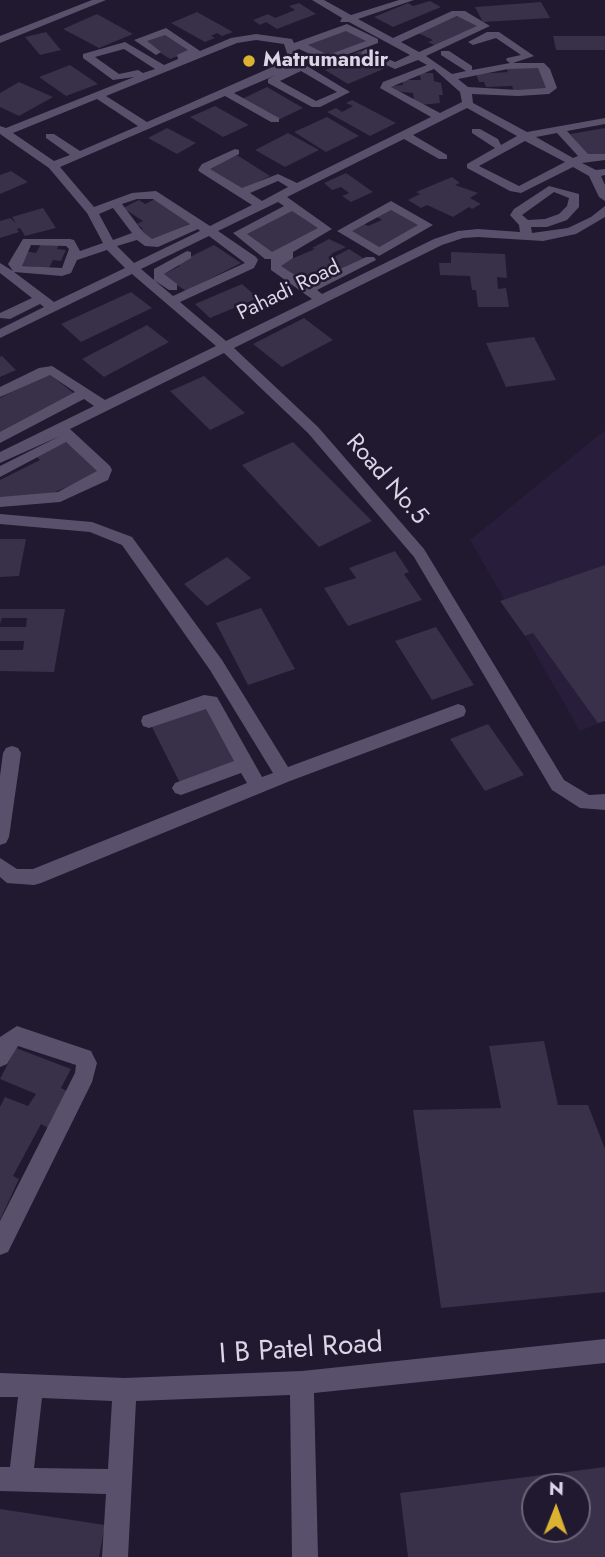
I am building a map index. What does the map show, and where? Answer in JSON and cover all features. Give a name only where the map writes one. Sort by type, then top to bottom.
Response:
[{"type":"street","points":[[317,0],[441,67],[474,79],[518,93],[549,91],[552,88],[545,69],[540,65],[508,66],[474,79],[441,67],[395,66],[366,52]]},
{"type":"street","points":[[293,45],[349,18],[409,0]]},
{"type":"street","points":[[0,40],[94,1]]},
{"type":"street","points":[[4,131],[99,96],[210,46],[244,38],[293,45],[327,59],[374,41],[408,35],[458,13],[485,26],[441,67]]},
{"type":"street","points":[[170,23],[210,46]]},
{"type":"street","points":[[293,45],[347,27],[374,41]]},
{"type":"street","points":[[166,31],[195,50],[167,65],[139,42],[139,40],[166,31]]},
{"type":"street","points":[[435,115],[385,88],[387,84],[441,67],[494,34],[529,55],[474,79],[441,67]]},
{"type":"street","points":[[408,35],[422,42],[469,98],[467,104]]},
{"type":"street","points":[[408,48],[422,42]]},
{"type":"street","points":[[135,78],[117,78],[87,56],[125,45],[167,65]]},
{"type":"street","points":[[290,68],[293,45]]},
{"type":"street","points":[[435,115],[448,98],[442,81],[441,67]]},
{"type":"street","points":[[53,166],[227,93],[266,80],[314,104],[345,92],[303,68],[290,68],[266,80],[238,99]]},
{"type":"street","points":[[266,80],[304,107]]},
{"type":"street","points":[[227,93],[275,120]]},
{"type":"street","points":[[99,96],[147,127]]},
{"type":"street","points":[[279,197],[326,231],[279,255],[269,256],[239,233],[279,197],[405,135],[435,115],[467,104],[525,136],[564,165]]},
{"type":"street","points":[[605,121],[525,136],[471,166],[517,190],[585,157],[605,157]]},
{"type":"street","points":[[476,131],[491,141],[508,127]]},
{"type":"street","points":[[560,130],[585,157]]},
{"type":"street","name":"Road No.5","points":[[4,131],[53,166],[92,212],[110,246],[133,269],[179,298],[224,346],[313,430],[419,553],[558,785],[586,803],[605,802]]},
{"type":"street","points":[[405,135],[443,157]]},
{"type":"street","points":[[50,136],[80,156]]},
{"type":"street","points":[[512,143],[564,165],[599,173],[605,197]]},
{"type":"street","points":[[235,152],[204,167],[241,193],[260,212]]},
{"type":"street","points":[[241,193],[278,177],[298,188]]},
{"type":"street","points":[[92,212],[143,194],[156,195],[252,260],[250,265],[179,298],[157,275],[171,257]]},
{"type":"street","points":[[115,203],[139,235],[149,243],[211,231],[260,212],[292,206]]},
{"type":"street","points":[[393,205],[426,224],[389,246],[375,251],[343,230],[393,205]]},
{"type":"street","name":"Pahadi Road","points":[[1,462],[65,432],[104,406],[438,242],[462,234],[478,233],[526,231],[543,237],[572,231],[595,220],[605,210]]},
{"type":"street","points":[[418,230],[438,242]]},
{"type":"street","points":[[0,334],[133,269],[171,257],[211,231]]},
{"type":"street","points":[[72,258],[75,248],[70,243],[32,241],[27,242],[14,264],[18,269],[55,273],[67,270],[72,258],[139,235]]},
{"type":"street","points":[[321,299],[275,267],[276,261],[333,236],[383,269]]},
{"type":"street","points":[[389,246],[407,257]]},
{"type":"street","points":[[307,290],[370,260]]},
{"type":"street","points":[[0,267],[53,308]]},
{"type":"street","points":[[17,326],[3,314],[41,299]]},
{"type":"street","points":[[0,393],[48,370],[57,371],[104,406]]},
{"type":"street","points":[[0,438],[86,392]]},
{"type":"street","points":[[0,502],[60,497],[103,476],[105,470],[65,432]]},
{"type":"street","points":[[0,520],[92,527],[127,541],[215,665],[284,776]]},
{"type":"street","points":[[149,721],[211,702],[258,787]]},
{"type":"street","points":[[0,866],[14,877],[34,877],[284,776],[458,711]]},
{"type":"street","points":[[0,837],[12,753]]},
{"type":"street","points":[[181,788],[245,764]]},
{"type":"street","points":[[0,1057],[9,1040],[17,1036],[84,1058],[88,1063],[85,1075],[0,1244]]},
{"type":"street","name":"I B Patel Road","points":[[0,1385],[125,1390],[302,1383],[605,1351]]},
{"type":"street","points":[[302,1383],[305,1557]]},
{"type":"street","points":[[31,1386],[10,1479],[119,1482]]},
{"type":"street","points":[[115,1557],[125,1390]]},
{"type":"shaded area","points":[[605,430],[605,721],[580,731],[470,540]]},
{"type":"building","points":[[430,1],[441,7],[393,27],[374,17],[408,3],[413,6]]},
{"type":"building","points":[[541,2],[550,18],[483,22],[475,7]]},
{"type":"building","points":[[299,3],[316,14],[277,29],[266,22],[260,25],[253,20],[268,14],[275,18],[295,10],[289,6]]},
{"type":"building","points":[[197,12],[233,32],[222,36],[217,33],[211,36],[215,38],[205,42],[171,23]]},
{"type":"building","points":[[97,14],[133,34],[99,48],[63,29]]},
{"type":"building","points":[[460,15],[481,26],[436,46],[428,42],[433,40],[418,33]]},
{"type":"building","points":[[347,29],[369,41],[327,58],[305,46]]},
{"type":"building","points":[[46,32],[61,50],[40,55],[25,37]]},
{"type":"building","points":[[165,32],[194,50],[170,59],[141,40]]},
{"type":"building","points":[[553,36],[605,36],[605,50],[556,50]]},
{"type":"building","points":[[360,51],[388,67],[348,84],[325,70],[340,64],[335,61]]},
{"type":"building","points":[[70,65],[98,84],[66,96],[39,77]]},
{"type":"building","points":[[539,66],[548,90],[514,91],[512,86],[486,87],[484,82],[479,82],[476,74],[508,72],[506,68]]},
{"type":"building","points":[[419,73],[433,73],[434,81],[441,83],[443,95],[439,95],[440,103],[420,105],[414,103],[413,93],[393,91],[392,86],[403,85],[402,80],[421,80]]},
{"type":"building","points":[[19,82],[53,97],[19,116],[0,107],[0,93]]},
{"type":"building","points":[[267,87],[303,108],[278,120],[242,99]]},
{"type":"building","points":[[352,100],[396,123],[370,136],[327,112],[336,108],[342,112],[353,106],[346,103]]},
{"type":"building","points":[[215,106],[249,125],[223,137],[190,117]]},
{"type":"building","points":[[327,117],[359,136],[326,152],[294,132]]},
{"type":"building","points":[[167,128],[196,143],[177,154],[148,138]]},
{"type":"building","points":[[605,128],[605,154],[590,157],[570,134]]},
{"type":"building","points":[[288,133],[319,150],[285,167],[255,150]]},
{"type":"building","points":[[237,155],[270,176],[241,190],[207,168]]},
{"type":"building","points":[[11,171],[28,182],[0,194],[0,175]]},
{"type":"building","points":[[346,173],[373,192],[351,202],[342,196],[349,193],[341,187],[332,190],[324,183]]},
{"type":"building","points":[[452,177],[460,183],[455,185],[478,193],[470,198],[481,204],[472,209],[469,207],[453,217],[427,205],[421,208],[408,200],[420,194],[416,192]]},
{"type":"building","points":[[157,198],[193,222],[153,241],[137,231],[143,229],[137,224],[143,221],[123,208],[139,200],[145,204]]},
{"type":"building","points":[[392,207],[421,224],[375,249],[348,232],[364,224],[368,226],[382,220],[375,216]]},
{"type":"building","points":[[43,208],[56,228],[25,236],[20,228],[17,229],[19,232],[0,238],[0,221],[10,218],[16,223],[12,217]]},
{"type":"building","points":[[294,209],[323,228],[272,254],[244,234]]},
{"type":"building","points":[[329,239],[346,247],[331,254],[334,257],[349,249],[363,258],[312,284],[304,279],[300,281],[277,265],[315,249],[312,248]]},
{"type":"building","points":[[42,242],[59,244],[57,249],[66,250],[61,261],[53,260],[49,268],[17,265],[25,251],[36,253]]},
{"type":"building","points":[[214,245],[241,263],[186,291],[162,275],[180,266],[176,264]]},
{"type":"building","points":[[451,252],[505,254],[507,278],[497,277],[498,289],[506,288],[509,307],[478,307],[476,290],[472,290],[470,276],[440,275],[439,263],[451,263]]},
{"type":"building","points":[[242,284],[258,298],[210,318],[195,304]]},
{"type":"building","points":[[131,292],[152,308],[81,342],[61,324]]},
{"type":"building","points":[[304,318],[333,340],[282,367],[253,344]]},
{"type":"building","points":[[147,325],[169,342],[104,377],[82,359]]},
{"type":"building","points":[[534,337],[556,380],[506,387],[486,343]]},
{"type":"building","points":[[0,357],[16,370],[0,377]]},
{"type":"building","points":[[48,373],[76,395],[0,435],[0,398]]},
{"type":"building","points":[[204,376],[245,413],[210,430],[170,391]]},
{"type":"building","points":[[65,441],[100,473],[46,496],[0,499],[0,480],[40,460],[37,457]]},
{"type":"building","points":[[293,442],[372,521],[319,547],[242,465]]},
{"type":"building","points":[[0,539],[26,539],[19,576],[0,577]]},
{"type":"building","points":[[395,551],[409,572],[404,574],[422,600],[348,626],[324,588],[356,578],[349,568]]},
{"type":"building","points":[[227,557],[251,578],[207,606],[184,584]]},
{"type":"building","points":[[605,565],[605,721],[598,723],[533,633],[525,636],[500,601]]},
{"type":"building","points":[[261,608],[295,669],[248,685],[216,623]]},
{"type":"building","points":[[0,609],[65,609],[54,672],[0,671],[0,650],[23,650],[24,641],[0,641],[0,627],[26,627],[27,618],[2,618],[0,624]]},
{"type":"building","points":[[436,627],[474,685],[432,700],[395,641]]},
{"type":"building","points":[[206,705],[236,761],[180,783],[151,725]]},
{"type":"building","points":[[488,724],[524,775],[485,791],[450,739]]},
{"type":"building","points":[[544,1041],[558,1105],[588,1105],[605,1149],[605,1292],[441,1308],[413,1110],[501,1108],[489,1046]]},
{"type":"building","points":[[16,1048],[71,1069],[61,1088],[67,1091],[48,1128],[41,1124],[13,1176],[19,1179],[0,1220],[0,1107],[5,1097],[28,1106],[36,1094],[0,1079]]},
{"type":"building","points":[[605,1467],[605,1557],[408,1557],[400,1493],[521,1478],[521,1543],[591,1543],[591,1473],[558,1473]]},
{"type":"building","points":[[0,1509],[105,1525],[99,1557],[0,1557]]},
{"type":"place","name":"Matrumandir","points":[[249,61]]}]
